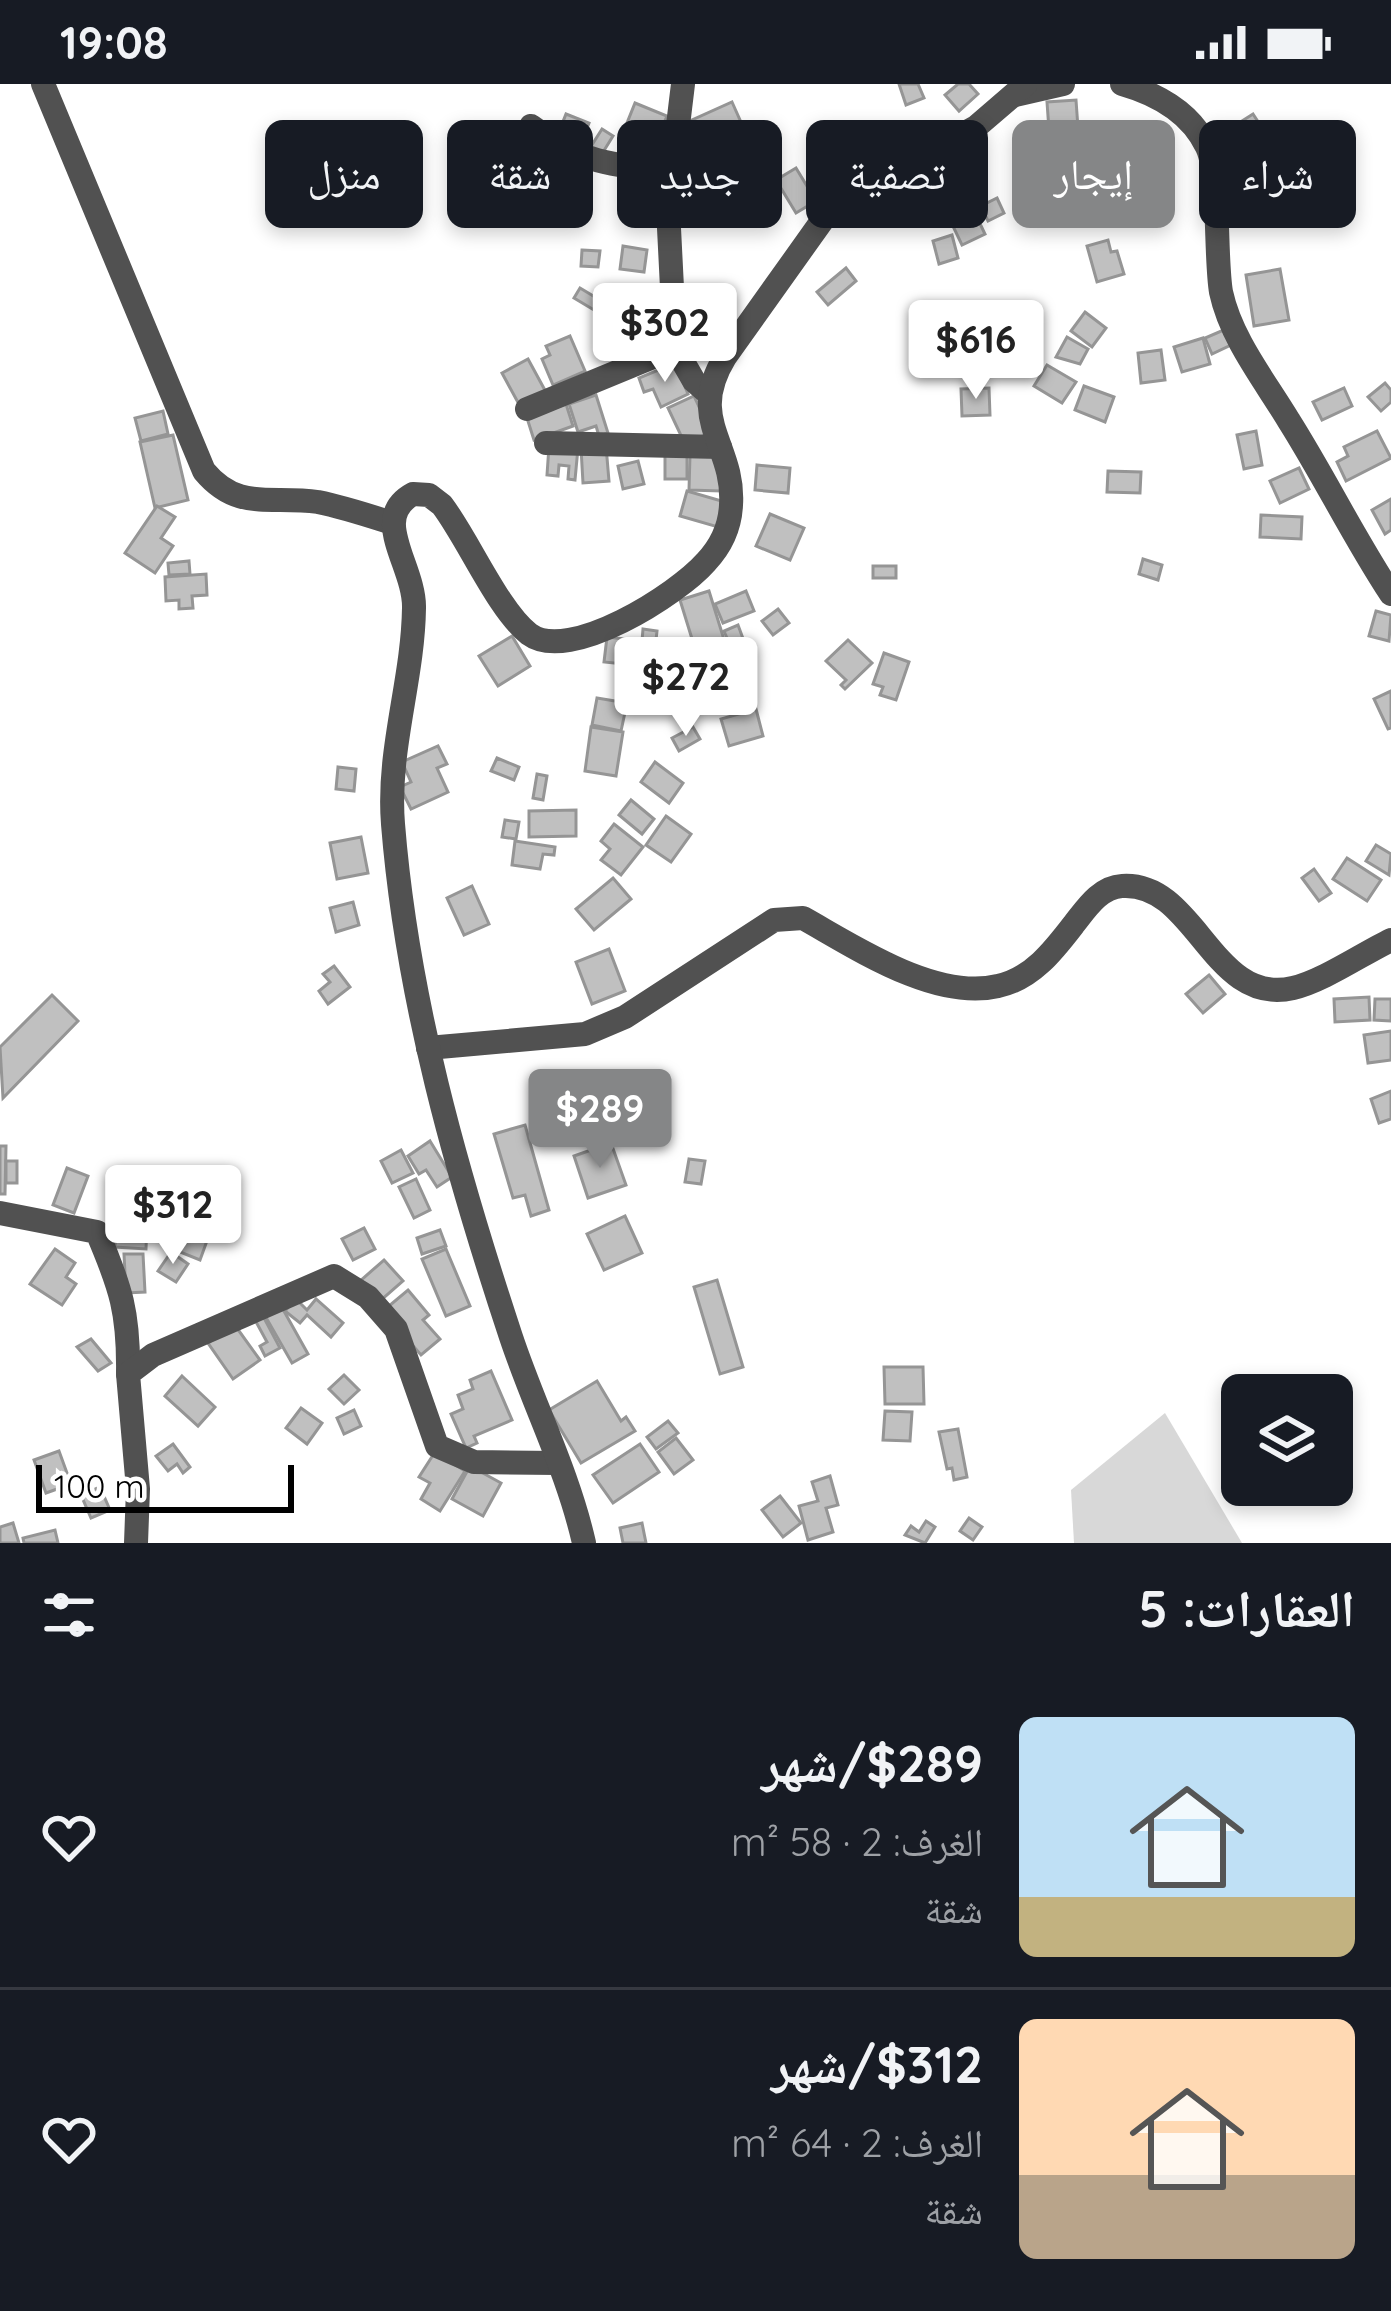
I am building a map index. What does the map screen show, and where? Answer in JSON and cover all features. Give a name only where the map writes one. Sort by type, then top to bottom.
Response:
[{"type":"street","points":[[43,84],[204,471],[236,498],[314,502],[392,523]]},
{"type":"street","points":[[679,120],[683,84]]},
{"type":"street","points":[[584,1543],[505,1316],[428,1048],[393,825],[395,736],[414,634],[415,596],[392,523],[402,500],[428,494],[452,518],[512,616],[531,635],[552,644],[578,640],[686,582],[709,560],[727,532],[732,502],[709,410],[710,382],[829,211],[853,184],[876,168],[945,144],[976,127],[1024,88],[1063,84]]},
{"type":"street","points":[[1122,84],[1178,111],[1210,152],[1221,292],[1230,317],[1254,367],[1391,594]]},
{"type":"street","points":[[669,228],[675,348],[694,381],[710,394]]},
{"type":"street","points":[[527,409],[675,348]]},
{"type":"street","points":[[546,442],[720,447]]},
{"type":"street","points":[[428,1048],[586,1034],[625,1017],[774,920],[791,916],[803,918],[888,966],[967,986],[997,986],[1028,973],[1048,957],[1098,895],[1117,885],[1139,887],[1160,898],[1233,974],[1268,989],[1293,988],[1391,940]]},
{"type":"street","points":[[0,1213],[97,1232],[123,1291],[138,1489],[136,1543]]},
{"type":"street","points":[[128,1375],[154,1355],[334,1276],[368,1297],[396,1329],[437,1446],[474,1462],[557,1463]]},
{"type":"shaded area","points":[[1165,1413],[1242,1543],[1074,1543],[1071,1490]]},
{"type":"building","points":[[899,84],[918,84],[924,98],[906,105]]},
{"type":"building","points":[[958,84],[969,84],[978,94],[959,111],[945,95]]},
{"type":"building","points":[[1076,100],[1077,120],[1048,120],[1047,102]]},
{"type":"building","points":[[732,102],[740,120],[692,120]]},
{"type":"building","points":[[635,103],[667,116],[665,120],[628,120]]},
{"type":"building","points":[[602,129],[613,136],[600,157],[593,143]]},
{"type":"building","points":[[796,168],[806,184],[806,207],[796,213],[782,190],[782,176]]},
{"type":"building","points":[[997,198],[1004,213],[988,221],[988,202]]},
{"type":"building","points":[[954,228],[982,228],[985,234],[962,245]]},
{"type":"building","points":[[952,235],[958,258],[939,264],[933,241]]},
{"type":"building","points":[[1108,240],[1124,274],[1097,282],[1087,246]]},
{"type":"building","points":[[623,246],[647,250],[644,272],[620,269]]},
{"type":"building","points":[[582,250],[600,251],[598,267],[581,266]]},
{"type":"building","points":[[846,268],[856,281],[828,305],[817,292]]},
{"type":"building","points":[[1280,269],[1289,320],[1254,326],[1246,275]]},
{"type":"building","points":[[580,288],[600,300],[594,310],[574,298]]},
{"type":"building","points":[[628,301],[648,313],[643,322],[623,310]]},
{"type":"building","points":[[1085,312],[1106,328],[1092,347],[1071,331]]},
{"type":"building","points":[[625,313],[642,323],[638,330],[631,327],[624,339],[604,327],[612,314],[621,319]]},
{"type":"building","points":[[1226,329],[1233,344],[1212,354],[1205,338]]},
{"type":"building","points":[[570,336],[585,371],[553,385],[542,359],[550,355],[546,346]]},
{"type":"building","points":[[1067,337],[1088,349],[1080,364],[1056,357]]},
{"type":"building","points":[[1203,338],[1210,364],[1182,372],[1174,347]]},
{"type":"building","points":[[1161,350],[1165,380],[1141,383],[1138,353]]},
{"type":"building","points":[[528,359],[547,394],[521,408],[502,373]]},
{"type":"building","points":[[675,363],[688,394],[661,407],[653,389],[644,392],[639,378]]},
{"type":"building","points":[[1047,365],[1076,382],[1062,403],[1034,386]]},
{"type":"building","points":[[1385,383],[1391,390],[1391,402],[1381,411],[1368,397]]},
{"type":"building","points":[[1084,386],[1114,397],[1105,422],[1075,410]]},
{"type":"building","points":[[989,388],[990,415],[962,416],[961,389]]},
{"type":"building","points":[[1344,388],[1352,406],[1322,420],[1313,402]]},
{"type":"building","points":[[596,395],[608,433],[599,436],[596,426],[578,432],[569,404]]},
{"type":"building","points":[[694,396],[711,432],[685,444],[668,408]]},
{"type":"building","points":[[566,404],[573,426],[534,440],[527,418]]},
{"type":"building","points":[[163,411],[168,434],[141,441],[135,418]]},
{"type":"building","points":[[1256,431],[1262,465],[1244,469],[1237,435]]},
{"type":"building","points":[[1377,431],[1391,458],[1346,481],[1337,462],[1348,456],[1344,447]]},
{"type":"building","points":[[173,435],[188,500],[155,508],[140,442]]},
{"type":"building","points":[[549,446],[578,448],[575,480],[568,479],[569,466],[559,465],[558,476],[547,475]]},
{"type":"building","points":[[606,446],[609,481],[583,483],[581,448]]},
{"type":"building","points":[[687,454],[687,479],[665,479],[665,455]]},
{"type":"building","points":[[690,455],[722,456],[721,491],[689,490]]},
{"type":"building","points":[[638,461],[644,484],[623,489],[618,466]]},
{"type":"building","points":[[757,465],[790,468],[788,493],[755,490]]},
{"type":"building","points":[[1299,468],[1309,489],[1280,503],[1270,481]]},
{"type":"building","points":[[1108,471],[1141,472],[1140,493],[1107,492]]},
{"type":"building","points":[[687,491],[725,502],[718,527],[680,516]]},
{"type":"building","points":[[1391,499],[1391,530],[1385,534],[1372,510]]},
{"type":"building","points":[[157,506],[175,517],[161,538],[173,546],[155,573],[125,553]]},
{"type":"building","points":[[770,514],[804,528],[790,560],[756,546]]},
{"type":"building","points":[[1261,515],[1302,517],[1301,539],[1260,537]]},
{"type":"building","points":[[1143,559],[1162,565],[1158,580],[1139,574]]},
{"type":"building","points":[[189,561],[190,574],[169,575],[168,563]]},
{"type":"building","points":[[873,566],[896,566],[896,578],[873,578]]},
{"type":"building","points":[[206,574],[207,595],[192,596],[193,608],[179,609],[179,600],[166,601],[165,577]]},
{"type":"building","points":[[709,591],[726,646],[697,655],[680,600]]},
{"type":"building","points":[[746,591],[754,611],[723,623],[715,604]]},
{"type":"building","points":[[778,609],[789,623],[773,635],[762,621]]},
{"type":"building","points":[[1376,611],[1391,615],[1389,641],[1369,636]]},
{"type":"building","points":[[738,625],[745,644],[732,650],[724,631]]},
{"type":"building","points":[[643,629],[657,631],[653,667],[604,662],[607,637],[642,641]]},
{"type":"building","points":[[512,636],[530,666],[498,686],[479,656]]},
{"type":"building","points":[[848,640],[872,663],[845,689],[841,685],[846,680],[826,661]]},
{"type":"building","points":[[884,653],[909,662],[896,700],[880,695],[883,687],[873,684]]},
{"type":"building","points":[[1391,691],[1391,728],[1388,729],[1374,699]]},
{"type":"building","points":[[597,698],[627,703],[621,731],[592,725]]},
{"type":"building","points":[[756,709],[763,736],[729,746],[721,719]]},
{"type":"building","points":[[591,727],[623,732],[616,776],[585,771]]},
{"type":"building","points":[[693,727],[700,739],[679,751],[672,738]]},
{"type":"building","points":[[438,746],[447,764],[437,768],[448,792],[411,809],[400,787],[411,782],[402,762]]},
{"type":"building","points":[[497,758],[519,767],[514,780],[491,771]]},
{"type":"building","points":[[655,762],[683,783],[669,803],[641,782]]},
{"type":"building","points":[[338,767],[356,769],[354,791],[336,789]]},
{"type":"building","points":[[537,774],[547,776],[543,800],[533,798]]},
{"type":"building","points":[[631,800],[654,819],[642,834],[619,815]]},
{"type":"building","points":[[576,810],[576,836],[529,837],[529,811]]},
{"type":"building","points":[[666,816],[691,834],[671,862],[646,845]]},
{"type":"building","points":[[505,820],[519,822],[516,839],[502,837]]},
{"type":"building","points":[[614,824],[643,847],[621,875],[601,860],[610,849],[601,841]]},
{"type":"building","points":[[361,837],[368,873],[337,879],[330,843]]},
{"type":"building","points":[[515,841],[555,847],[554,855],[543,854],[540,869],[512,865]]},
{"type":"building","points":[[1376,845],[1391,854],[1389,875],[1366,861]]},
{"type":"building","points":[[1347,858],[1381,880],[1367,901],[1333,879]]},
{"type":"building","points":[[1314,869],[1331,893],[1319,901],[1302,878]]},
{"type":"building","points":[[613,878],[631,899],[594,930],[576,909]]},
{"type":"building","points":[[472,886],[489,924],[464,935],[447,898]]},
{"type":"building","points":[[353,902],[359,925],[336,932],[330,908]]},
{"type":"building","points":[[609,949],[625,991],[592,1004],[576,962]]},
{"type":"building","points":[[334,966],[350,987],[328,1004],[319,991],[330,982],[323,974]]},
{"type":"building","points":[[1209,975],[1225,994],[1203,1013],[1186,994]]},
{"type":"building","points":[[52,995],[78,1021],[3,1098],[0,1047]]},
{"type":"building","points":[[1369,997],[1370,1020],[1335,1022],[1334,999]]},
{"type":"building","points":[[1375,999],[1391,999],[1391,1021],[1374,1020]]},
{"type":"building","points":[[1391,1031],[1391,1060],[1368,1063],[1364,1035]]},
{"type":"building","points":[[1391,1091],[1391,1119],[1379,1123],[1371,1099]]},
{"type":"building","points":[[525,1125],[549,1210],[531,1216],[525,1195],[513,1198],[494,1134]]},
{"type":"building","points":[[430,1141],[452,1177],[437,1187],[426,1170],[419,1174],[408,1156]]},
{"type":"building","points":[[611,1143],[626,1185],[588,1198],[574,1156]]},
{"type":"building","points":[[0,1146],[6,1146],[5,1194],[0,1194]]},
{"type":"building","points":[[401,1150],[413,1173],[392,1183],[381,1161]]},
{"type":"building","points":[[689,1159],[705,1161],[701,1184],[685,1182]]},
{"type":"building","points":[[6,1161],[17,1161],[17,1183],[6,1183]]},
{"type":"building","points":[[67,1168],[88,1176],[74,1213],[53,1205]]},
{"type":"building","points":[[416,1179],[430,1210],[414,1218],[399,1187]]},
{"type":"building","points":[[625,1216],[642,1253],[604,1270],[587,1234]]},
{"type":"building","points":[[116,1222],[147,1224],[146,1249],[115,1247]]},
{"type":"building","points":[[178,1227],[208,1238],[200,1260],[170,1248]]},
{"type":"building","points":[[364,1228],[375,1249],[353,1260],[342,1239]]},
{"type":"building","points":[[440,1230],[446,1246],[422,1254],[417,1238]]},
{"type":"building","points":[[55,1249],[75,1263],[66,1277],[76,1284],[62,1305],[30,1284]]},
{"type":"building","points":[[446,1249],[470,1306],[446,1316],[422,1259]]},
{"type":"building","points":[[171,1252],[188,1264],[176,1282],[158,1271]]},
{"type":"building","points":[[124,1254],[143,1254],[145,1292],[126,1293]]},
{"type":"building","points":[[384,1260],[403,1281],[379,1302],[360,1281]]},
{"type":"building","points":[[717,1280],[743,1367],[720,1374],[694,1287]]},
{"type":"building","points":[[408,1290],[429,1315],[423,1320],[440,1339],[421,1355],[383,1311]]},
{"type":"building","points":[[296,1299],[307,1310],[316,1299],[343,1323],[331,1337],[307,1315],[300,1323],[285,1311]]},
{"type":"building","points":[[280,1304],[308,1354],[292,1363],[264,1314]]},
{"type":"building","points":[[263,1316],[280,1348],[265,1356],[260,1346],[267,1342],[255,1320]]},
{"type":"building","points":[[234,1324],[260,1360],[233,1379],[208,1343]]},
{"type":"building","points":[[91,1339],[111,1363],[98,1371],[77,1347]]},
{"type":"building","points":[[884,1367],[923,1367],[924,1404],[885,1404]]},
{"type":"building","points":[[491,1371],[512,1420],[474,1436],[477,1443],[466,1448],[451,1414],[463,1409],[458,1395],[473,1389],[470,1380]]},
{"type":"building","points":[[344,1375],[359,1390],[344,1404],[329,1389]]},
{"type":"building","points":[[182,1376],[215,1407],[198,1426],[165,1396]]},
{"type":"building","points":[[597,1381],[621,1421],[626,1417],[635,1431],[581,1463],[549,1410]]},
{"type":"building","points":[[301,1408],[322,1423],[307,1444],[286,1428]]},
{"type":"building","points":[[354,1410],[361,1426],[344,1434],[337,1418]]},
{"type":"building","points":[[885,1411],[912,1412],[910,1441],[883,1440]]},
{"type":"building","points":[[668,1421],[678,1433],[656,1449],[647,1437]]},
{"type":"building","points":[[958,1429],[967,1477],[954,1480],[939,1432]]},
{"type":"building","points":[[676,1438],[693,1460],[674,1474],[658,1452]]},
{"type":"building","points":[[173,1444],[190,1467],[183,1473],[177,1464],[168,1471],[156,1456]]},
{"type":"building","points":[[640,1444],[659,1472],[613,1503],[593,1475]]},
{"type":"building","points":[[59,1451],[71,1484],[46,1493],[34,1460]]},
{"type":"building","points":[[435,1452],[465,1471],[440,1511],[421,1499],[430,1483],[419,1477]]},
{"type":"building","points":[[470,1466],[501,1483],[483,1516],[452,1499]]},
{"type":"building","points":[[830,1476],[838,1505],[826,1508],[833,1532],[808,1540],[799,1506],[818,1501],[812,1482]]},
{"type":"building","points":[[100,1487],[110,1510],[91,1518],[81,1495]]},
{"type":"building","points":[[780,1496],[801,1523],[783,1537],[762,1510]]},
{"type":"building","points":[[969,1518],[982,1527],[973,1540],[960,1531]]},
{"type":"building","points":[[926,1521],[935,1527],[925,1543],[905,1535],[911,1526],[919,1532]]},
{"type":"building","points":[[13,1523],[19,1543],[0,1543],[0,1527]]},
{"type":"building","points":[[642,1523],[646,1543],[623,1543],[620,1528]]},
{"type":"building","points":[[55,1530],[58,1543],[24,1543],[23,1538]]}]
